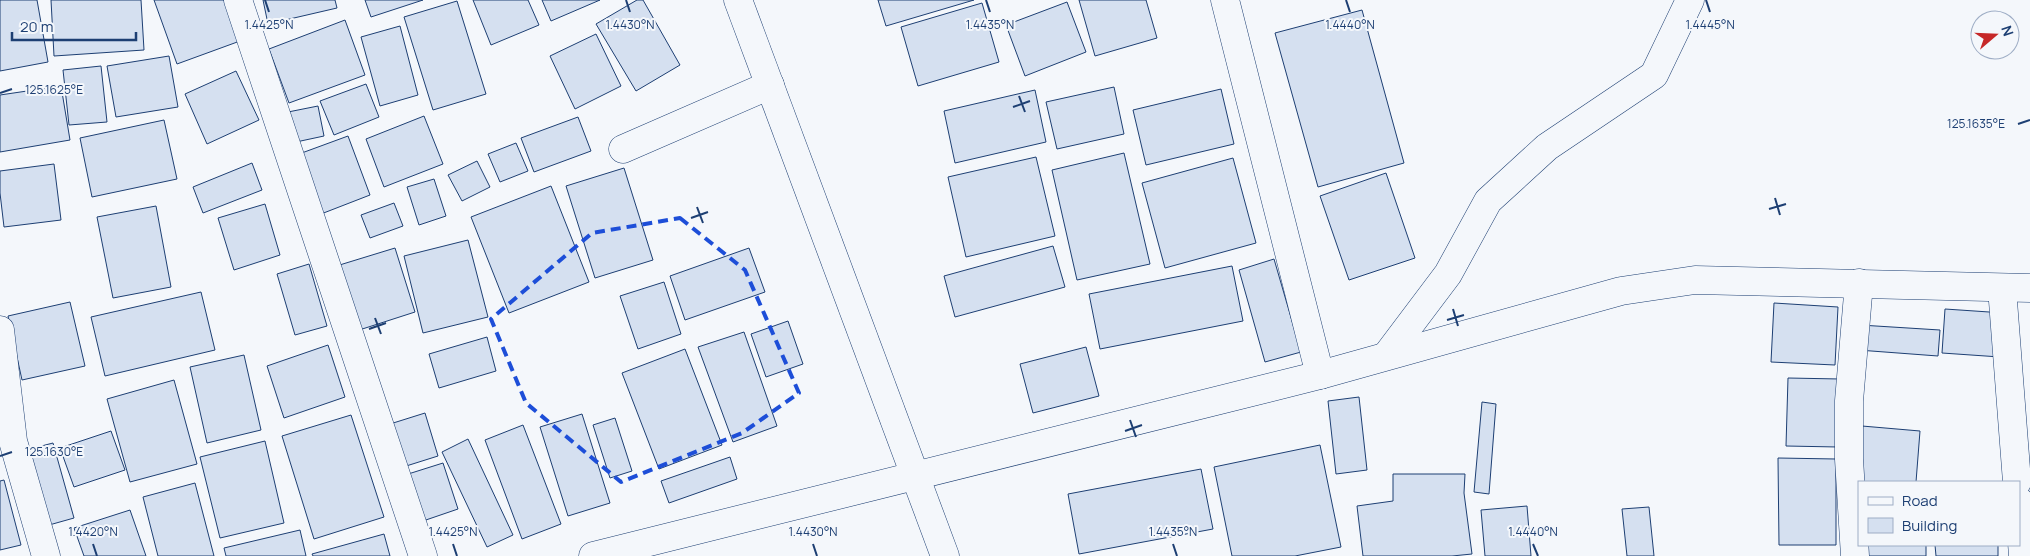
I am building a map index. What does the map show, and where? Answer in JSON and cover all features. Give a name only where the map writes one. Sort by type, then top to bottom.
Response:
[{"type":"main road","points":[[238,0],[423,556]]},
{"type":"main road","points":[[738,0],[945,556]]},
{"type":"main road","points":[[1225,0],[1320,375]]},
{"type":"main road","points":[[1387,355],[1448,274],[1488,201],[1547,147],[1654,75],[1690,0]]},
{"type":"main road","points":[[624,148],[770,85]]},
{"type":"main road","points":[[593,556],[915,474],[1320,375],[1621,291],[1695,280],[2030,288]]},
{"type":"main road","points":[[1854,556],[1849,459],[1849,401],[1859,283]]},
{"type":"main road","points":[[2002,288],[2017,481]]},
{"type":"main road","points":[[0,330],[13,441],[46,556]]},
{"type":"main road","points":[[2020,515],[2023,556]]},
{"type":"highlighted area","points":[[680,218],[745,270],[799,393],[742,433],[621,482],[526,403],[491,319],[592,233]]},
{"type":"building","points":[[0,0],[37,0],[48,62],[0,71]]},
{"type":"building","points":[[51,0],[141,0],[144,50],[54,56]]},
{"type":"building","points":[[154,0],[224,0],[240,41],[177,64]]},
{"type":"building","points":[[263,0],[335,0],[337,8],[268,24]]},
{"type":"building","points":[[365,0],[423,0],[371,17]]},
{"type":"building","points":[[473,0],[528,0],[539,25],[491,45]]},
{"type":"building","points":[[542,0],[600,0],[551,21]]},
{"type":"building","points":[[637,0],[643,0],[680,65],[636,91],[596,24]]},
{"type":"building","points":[[878,0],[974,0],[886,26]]},
{"type":"building","points":[[1079,0],[1146,0],[1157,38],[1095,56]]},
{"type":"building","points":[[457,1],[486,94],[433,110],[404,17]]},
{"type":"building","points":[[1067,2],[1086,52],[1025,76],[1006,25]]},
{"type":"building","points":[[982,3],[999,62],[918,86],[901,27]]},
{"type":"building","points":[[1362,10],[1404,163],[1318,187],[1275,33]]},
{"type":"building","points":[[345,20],[365,75],[289,103],[269,49]]},
{"type":"building","points":[[400,26],[418,95],[380,106],[361,37]]},
{"type":"building","points":[[596,34],[621,86],[575,109],[550,56]]},
{"type":"building","points":[[169,56],[178,107],[116,117],[107,66]]},
{"type":"building","points":[[101,66],[107,122],[69,125],[63,70]]},
{"type":"building","points":[[236,71],[259,120],[207,144],[185,94]]},
{"type":"building","points":[[366,84],[379,117],[334,135],[320,101]]},
{"type":"building","points":[[61,86],[70,140],[0,152],[0,95]]},
{"type":"building","points":[[1114,87],[1124,134],[1057,149],[1046,102]]},
{"type":"building","points":[[1221,89],[1234,144],[1146,165],[1133,110]]},
{"type":"building","points":[[1035,90],[1046,142],[955,163],[944,111]]},
{"type":"building","points":[[318,106],[324,136],[296,142],[288,112]]},
{"type":"building","points":[[424,116],[443,164],[384,187],[366,139]]},
{"type":"building","points":[[578,117],[591,151],[534,172],[521,138]]},
{"type":"building","points":[[164,120],[177,179],[92,197],[80,138]]},
{"type":"building","points":[[348,136],[370,195],[321,214],[299,154]]},
{"type":"building","points":[[516,143],[528,171],[500,182],[488,154]]},
{"type":"building","points":[[1124,153],[1150,264],[1077,280],[1052,170]]},
{"type":"building","points":[[1036,157],[1055,236],[966,257],[948,177]]},
{"type":"building","points":[[1233,158],[1256,243],[1165,268],[1142,183]]},
{"type":"building","points":[[477,161],[490,187],[462,201],[448,175]]},
{"type":"building","points":[[252,163],[262,190],[203,213],[193,187]]},
{"type":"building","points":[[54,164],[61,220],[4,227],[0,193],[0,171]]},
{"type":"building","points":[[624,168],[653,260],[595,278],[566,186]]},
{"type":"building","points":[[1386,173],[1415,258],[1349,280],[1320,196]]},
{"type":"building","points":[[434,179],[446,216],[419,225],[407,187]]},
{"type":"building","points":[[551,186],[589,282],[509,313],[471,217]]},
{"type":"building","points":[[394,203],[403,226],[370,238],[361,215]]},
{"type":"building","points":[[265,204],[280,255],[234,270],[218,218]]},
{"type":"building","points":[[156,206],[171,287],[113,298],[97,217]]},
{"type":"building","points":[[468,240],[488,317],[423,333],[404,256]]},
{"type":"building","points":[[1053,246],[1065,287],[955,317],[944,276]]},
{"type":"building","points":[[395,248],[415,312],[353,332],[333,267]]},
{"type":"building","points":[[749,248],[765,292],[685,320],[670,276]]},
{"type":"building","points":[[1274,259],[1301,352],[1265,362],[1239,270]]},
{"type":"building","points":[[309,264],[327,326],[295,335],[277,274]]},
{"type":"building","points":[[1232,266],[1243,321],[1100,349],[1089,294]]},
{"type":"building","points":[[664,282],[681,334],[638,349],[620,296]]},
{"type":"building","points":[[201,292],[215,350],[105,376],[91,317]]},
{"type":"building","points":[[70,302],[85,366],[22,380],[8,316]]},
{"type":"building","points":[[1774,303],[1838,307],[1835,365],[1771,362]]},
{"type":"building","points":[[1945,309],[2004,313],[2000,357],[1942,353]]},
{"type":"building","points":[[788,321],[803,364],[766,377],[751,334]]},
{"type":"building","points":[[1860,325],[1940,330],[1938,356],[1858,350]]},
{"type":"building","points":[[744,332],[777,426],[733,442],[698,347]]},
{"type":"building","points":[[487,337],[496,371],[439,388],[429,354]]},
{"type":"building","points":[[328,345],[345,397],[284,418],[267,366]]},
{"type":"building","points":[[1086,347],[1099,396],[1033,413],[1020,364]]},
{"type":"building","points":[[685,349],[722,445],[659,469],[622,373]]},
{"type":"building","points":[[244,355],[261,430],[207,443],[190,367]]},
{"type":"building","points":[[1788,378],[1840,379],[1838,447],[1786,446]]},
{"type":"building","points":[[174,380],[197,464],[130,482],[107,399]]},
{"type":"building","points":[[1359,397],[1367,470],[1336,474],[1328,401]]},
{"type":"building","points":[[1482,402],[1496,404],[1489,494],[1474,492]]},
{"type":"building","points":[[425,413],[438,456],[403,467],[390,424]]},
{"type":"building","points":[[582,414],[610,503],[568,516],[540,427]]},
{"type":"building","points":[[351,415],[384,517],[314,539],[282,436]]},
{"type":"building","points":[[615,418],[632,471],[610,478],[593,425]]},
{"type":"building","points":[[523,425],[561,524],[522,539],[485,440]]},
{"type":"building","points":[[1862,426],[1920,431],[1916,481],[1859,481]]},
{"type":"building","points":[[111,431],[125,470],[74,487],[60,448]]},
{"type":"building","points":[[468,439],[513,535],[487,547],[442,452]]},
{"type":"building","points":[[265,441],[284,523],[220,538],[200,457]]},
{"type":"building","points":[[53,443],[74,518],[42,527],[22,451]]},
{"type":"building","points":[[1320,445],[1341,547],[1295,556],[1232,556],[1214,467]]},
{"type":"building","points":[[730,457],[737,479],[669,503],[661,481]]},
{"type":"building","points":[[1778,458],[1836,459],[1836,545],[1779,545]]},
{"type":"building","points":[[443,463],[458,509],[420,522],[405,475]]},
{"type":"building","points":[[1201,469],[1213,529],[1079,554],[1068,494]]},
{"type":"building","points":[[1393,474],[1465,474],[1464,493],[1472,554],[1452,556],[1363,556],[1357,506],[1393,501]]},
{"type":"building","points":[[4,480],[21,545],[0,550],[0,481]]},
{"type":"building","points":[[195,483],[214,556],[158,556],[143,497]]},
{"type":"building","points":[[1527,506],[1531,556],[1485,556],[1481,510]]},
{"type":"building","points":[[1649,507],[1654,556],[1627,556],[1622,509]]},
{"type":"building","points":[[130,510],[146,556],[84,556],[74,528]]},
{"type":"building","points":[[300,530],[306,556],[226,556],[224,548]]},
{"type":"building","points":[[384,534],[390,556],[313,556],[312,554]]},
{"type":"building","points":[[1860,546],[1926,546],[1926,556],[1860,556]]},
{"type":"building","points":[[1935,546],[1998,546],[1998,556],[1936,556]]}]
